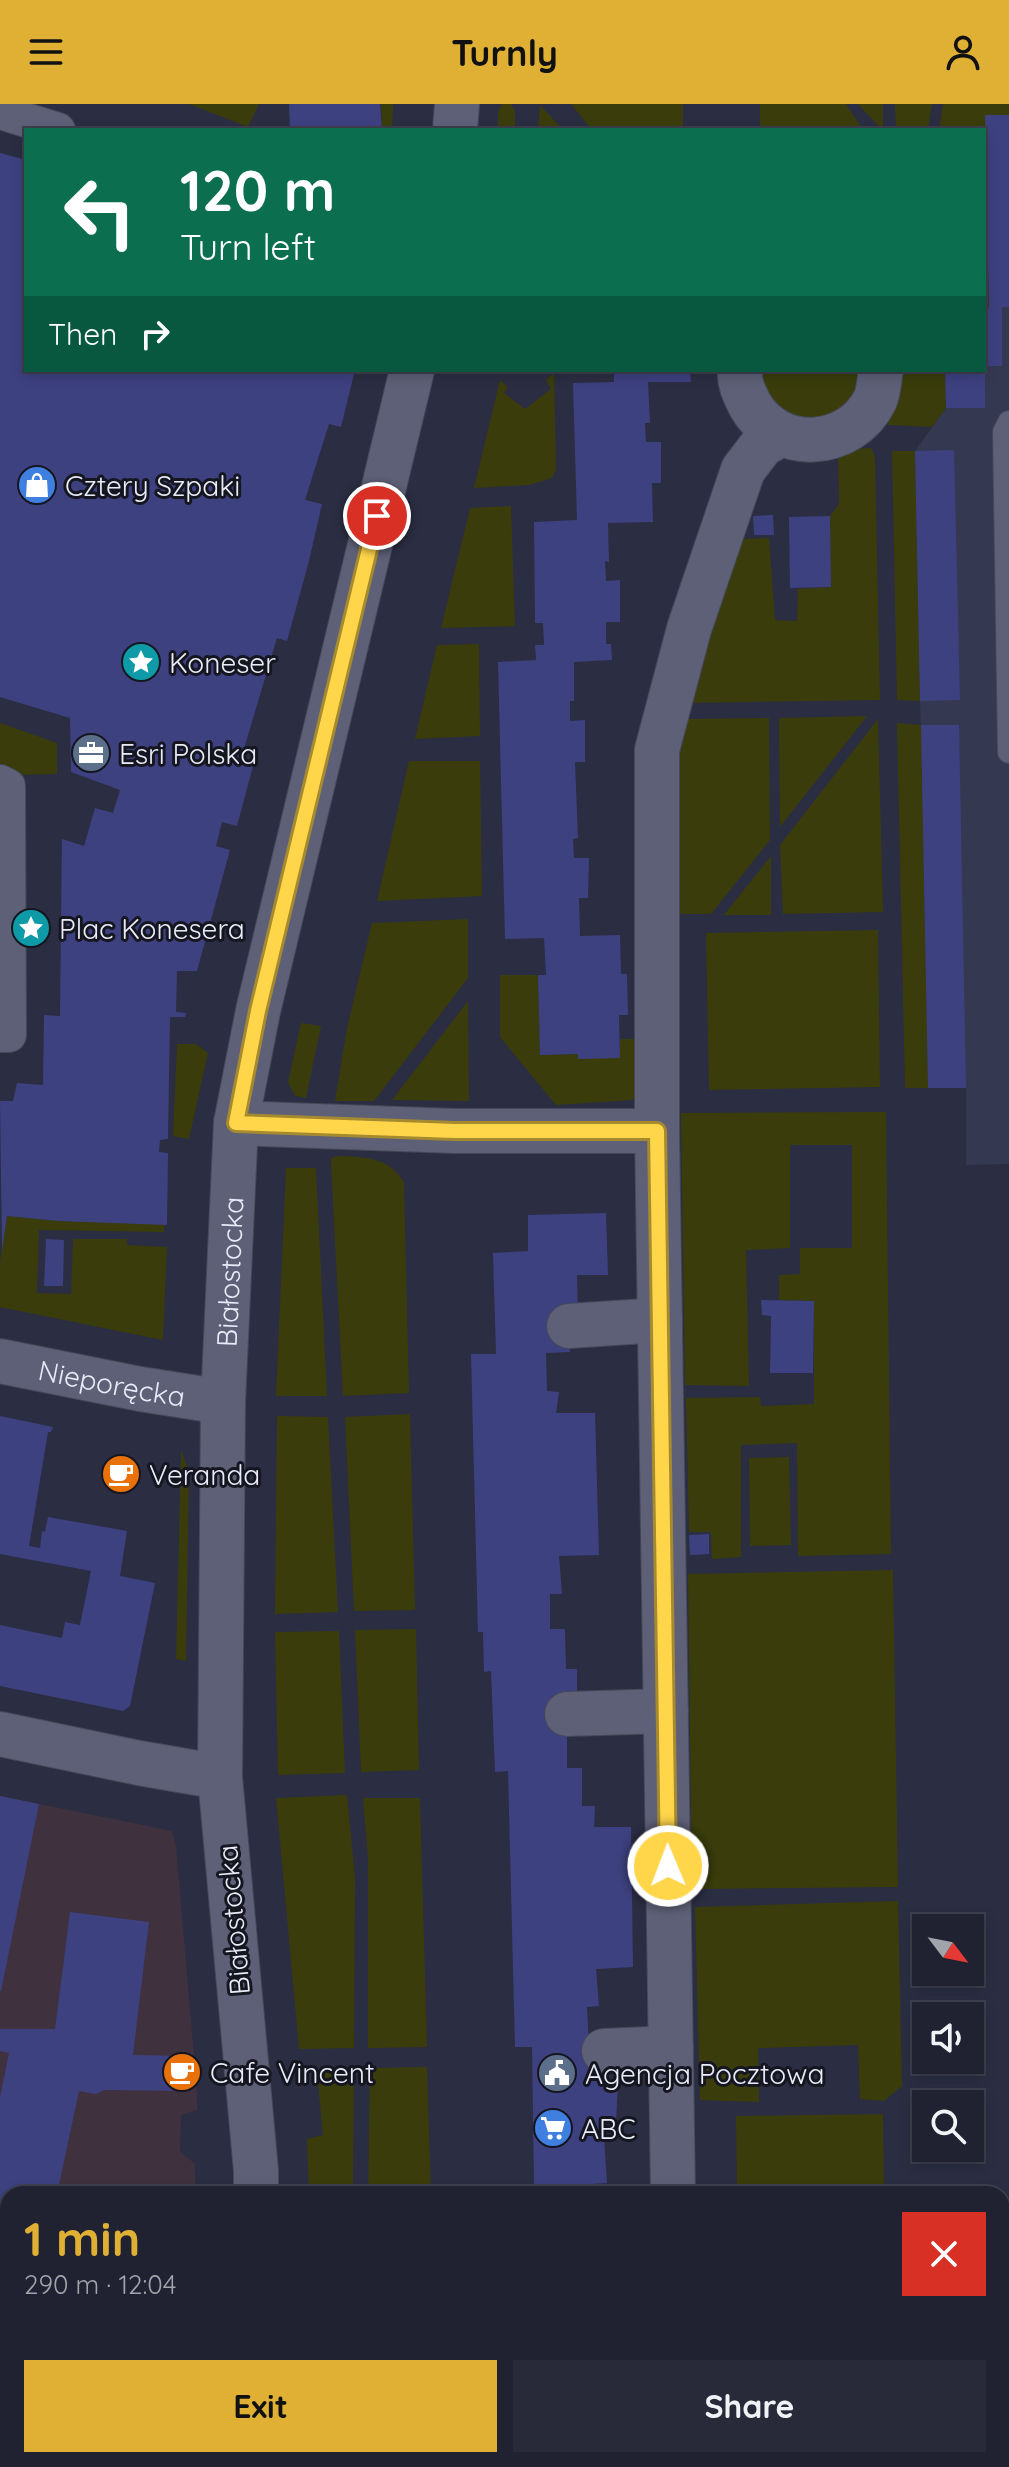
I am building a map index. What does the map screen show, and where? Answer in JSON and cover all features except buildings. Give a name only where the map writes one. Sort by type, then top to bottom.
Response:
[{"type":"street","points":[[455,128],[457,104]]},
{"type":"street","points":[[0,112],[52,128]]},
{"type":"street","name":"Białostocka","points":[[255,2186],[220,1777],[223,1402],[236,1123],[258,1011],[412,372]]},
{"type":"street","points":[[740,372],[744,394],[757,416],[781,434],[804,441],[829,439],[852,428],[864,418],[877,397],[881,372]]},
{"type":"street","points":[[673,2186],[657,1131],[657,750],[689,629],[743,470],[762,445],[781,434]]},
{"type":"street","points":[[0,782],[8,786],[9,1035],[0,1035]]},
{"type":"street","points":[[236,1123],[455,1131],[657,1131]]},
{"type":"street","points":[[569,1326],[660,1320]]},
{"type":"street","name":"Nieporęcka","points":[[0,1361],[223,1402]]},
{"type":"street","points":[[567,1714],[666,1711]]},
{"type":"street","points":[[0,1734],[220,1777]]},
{"type":"street","points":[[604,2051],[671,2048]]},
{"type":"lane","points":[[1009,422],[1004,432],[1009,752]]},
{"type":"shaded area","points":[[189,104],[259,104],[248,127]]},
{"type":"shaded area","points":[[381,104],[393,104],[392,128],[382,128]]},
{"type":"shaded area","points":[[502,104],[511,104],[515,111],[515,128],[498,128],[498,112]]},
{"type":"shaded area","points":[[571,104],[683,104],[683,128],[590,128]]},
{"type":"shaded area","points":[[760,104],[846,104],[862,128],[760,128]]},
{"type":"shaded area","points":[[858,104],[883,104],[883,128]]},
{"type":"shaded area","points":[[895,104],[932,104],[928,128],[896,127]]},
{"type":"shaded area","points":[[943,104],[1009,104],[1009,115],[986,115],[989,308],[986,308],[986,128],[939,128]]},
{"type":"shaded area","points":[[540,105],[561,128],[538,128]]},
{"type":"shaded area","points":[[985,115],[1009,115],[1009,1164],[966,1165],[966,1088],[928,1088],[915,451],[946,408],[945,372],[986,372],[986,308],[989,307]]},
{"type":"shaded area","points":[[753,372],[864,372],[861,388],[837,417],[786,421]]},
{"type":"shaded area","points":[[890,372],[945,372],[946,408],[932,427],[888,425]]},
{"type":"shaded area","points":[[554,373],[556,469],[552,478],[529,485],[474,488],[500,380],[508,387],[504,393],[525,409],[551,389],[546,380]]},
{"type":"shaded area","points":[[871,448],[875,457],[880,700],[690,703],[741,539],[769,538],[775,620],[797,621],[798,589],[831,587],[830,516],[839,504],[838,450]]},
{"type":"shaded area","points":[[892,451],[915,451],[920,701],[897,700]]},
{"type":"shaded area","points":[[511,506],[515,626],[441,628],[470,508]]},
{"type":"shaded area","points":[[479,644],[480,736],[415,739],[437,645]]},
{"type":"shaded area","points":[[867,716],[780,827],[779,718]]},
{"type":"shaded area","points":[[769,718],[770,840],[711,914],[677,914],[677,749],[684,719]]},
{"type":"shaded area","points":[[878,719],[883,912],[783,914],[780,845]]},
{"type":"shaded area","points":[[0,723],[57,743],[57,774],[9,775],[0,768]]},
{"type":"shaded area","points":[[897,723],[921,725],[928,1088],[905,1088]]},
{"type":"shaded area","points":[[409,761],[480,761],[482,896],[377,901]]},
{"type":"shaded area","points":[[771,856],[771,915],[724,915]]},
{"type":"shaded area","points":[[468,919],[468,978],[374,1101],[335,1101],[347,1028],[372,923]]},
{"type":"shaded area","points":[[878,930],[880,1087],[709,1090],[706,933]]},
{"type":"shaded area","points":[[500,975],[538,975],[540,1055],[620,1057],[620,1039],[643,1039],[643,1087],[632,1100],[556,1105],[500,1037]]},
{"type":"shaded area","points":[[468,1001],[469,1101],[392,1100]]},
{"type":"shaded area","points":[[301,1023],[321,1026],[306,1098],[295,1096],[288,1082]]},
{"type":"shaded area","points":[[177,1044],[196,1044],[208,1053],[189,1139],[173,1136]]},
{"type":"shaded area","points":[[886,1112],[891,1554],[798,1556],[797,1443],[741,1445],[741,1557],[712,1559],[711,1532],[689,1532],[686,1398],[760,1397],[761,1406],[814,1404],[814,1301],[779,1300],[779,1275],[800,1274],[800,1248],[852,1248],[852,1145],[790,1145],[790,1248],[746,1250],[749,1386],[685,1385],[681,1113]]},
{"type":"shaded area","points":[[336,1156],[366,1158],[383,1163],[398,1173],[404,1182],[409,1393],[343,1396],[331,1164],[331,1159]]},
{"type":"shaded area","points":[[286,1168],[316,1168],[327,1396],[276,1396]]},
{"type":"shaded area","points":[[7,1216],[164,1224],[164,1232],[39,1230],[37,1293],[71,1294],[73,1239],[127,1239],[127,1245],[167,1247],[163,1340],[0,1307],[0,1261]]},
{"type":"shaded area","points":[[410,1414],[415,1610],[354,1611],[345,1417]]},
{"type":"shaded area","points":[[277,1416],[328,1417],[338,1612],[275,1614]]},
{"type":"shaded area","points":[[181,1450],[189,1473],[186,1661],[176,1659]]},
{"type":"shaded area","points":[[789,1457],[791,1545],[750,1546],[749,1458]]},
{"type":"shaded area","points":[[893,1570],[898,1887],[692,1889],[688,1574]]},
{"type":"shaded area","points":[[416,1629],[419,1770],[361,1772],[355,1630]]},
{"type":"shaded area","points":[[339,1631],[345,1773],[278,1775],[275,1632]]},
{"type":"shaded area","points":[[347,1795],[355,1878],[354,2048],[299,2049],[276,1798]]},
{"type":"shaded area","points":[[0,1796],[172,1831],[176,1847],[197,2091],[197,2110],[181,2115],[180,2151],[195,2164],[195,2186],[0,2186]]},
{"type":"shaded area","points":[[363,1798],[420,1798],[427,2047],[368,2048],[368,1859]]},
{"type":"shaded area","points":[[898,1901],[902,2086],[884,2101],[860,2099],[858,2045],[758,2048],[759,2102],[700,2100],[695,1907]]},
{"type":"shaded area","points":[[427,2067],[431,2186],[368,2186],[370,2068]]},
{"type":"shaded area","points":[[354,2069],[353,2186],[309,2186],[307,2139],[323,2135],[317,2072]]},
{"type":"shaded area","points":[[883,2114],[884,2186],[737,2186],[736,2116]]},
{"type":"place","name":"Cztery Szpaki","points":[[37,485]]},
{"type":"place","name":"Koneser","points":[[141,662]]},
{"type":"place","name":"Esri Polska","points":[[91,753]]},
{"type":"place","name":"Plac Konesera","points":[[31,928]]},
{"type":"place","name":"Veranda","points":[[121,1474]]},
{"type":"place","name":"Cafe Vincent","points":[[182,2072]]},
{"type":"place","name":"Agencja Pocztowa","points":[[557,2073]]},
{"type":"place","name":"ABC","points":[[553,2128]]},
{"type":"route","points":[[377,516],[258,1011],[236,1123],[455,1131],[657,1131],[668,1866]]}]
